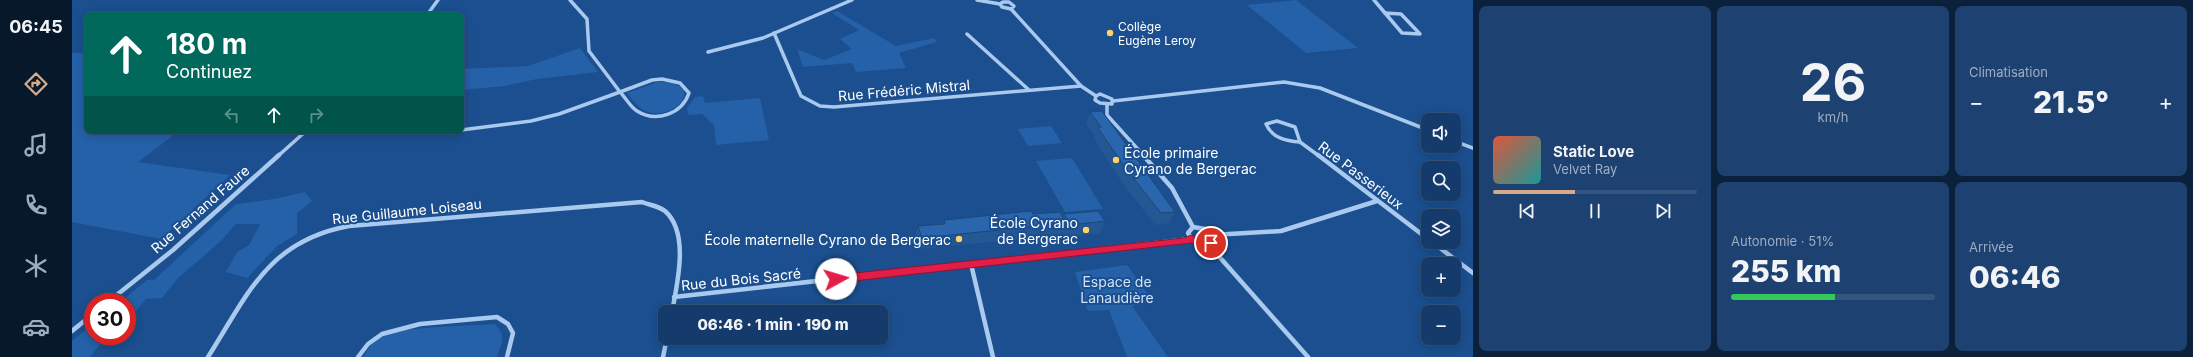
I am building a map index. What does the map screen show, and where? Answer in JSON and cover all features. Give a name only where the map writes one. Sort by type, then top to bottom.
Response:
[{"type":"street","points":[[429,12],[438,0]]},
{"type":"street","points":[[464,130],[530,120],[559,114],[620,92],[652,80],[662,79],[680,83],[689,93],[688,100],[677,111],[657,116],[638,112],[620,92],[589,51],[587,19],[570,0]]},
{"type":"street","points":[[708,52],[748,43],[852,0]]},
{"type":"street","points":[[977,0],[1000,4],[1002,7],[1011,9],[1081,86],[1096,96],[1107,95],[1113,101]]},
{"type":"street","points":[[1374,0],[1385,13],[1402,33],[1420,34],[1401,14],[1385,13]]},
{"type":"street","points":[[1000,4],[1004,1],[1013,4],[1014,6],[1011,9]]},
{"type":"street","name":"Rue Frédéric Mistral","points":[[774,33],[801,96],[820,106],[834,107],[1081,86]]},
{"type":"street","points":[[967,34],[1029,90]]},
{"type":"street","points":[[1096,96],[1095,100],[1100,104],[1107,105],[1112,104],[1113,101],[1284,82],[1320,88],[1421,127]]},
{"type":"street","points":[[1107,105],[1107,115],[1172,188],[1193,227]]},
{"type":"street","name":"Rue Passerieux","points":[[1300,142],[1295,127],[1289,123],[1273,120],[1266,124],[1272,133],[1280,138],[1300,142],[1421,234]]},
{"type":"street","name":"Rue Fernand Faure","points":[[119,293],[173,250],[303,134]]},
{"type":"street","points":[[1461,144],[1473,148]]},
{"type":"street","points":[[1193,227],[1202,228],[1212,235],[1221,236],[1281,231],[1377,201]]},
{"type":"street","name":"Rue Guillaume Loiseau","points":[[208,357],[261,275],[280,256],[298,242],[327,230],[349,226],[642,202],[665,211],[676,225],[681,244],[674,297]]},
{"type":"street","points":[[1193,227],[1188,233],[1191,239],[1197,243],[1208,244],[1308,357]]},
{"type":"street","points":[[1208,244],[1212,242],[1212,235]]},
{"type":"street","name":"Rue du Bois Sacré","points":[[674,297],[1186,241],[1191,239]]},
{"type":"street","points":[[1441,249],[1473,273]]},
{"type":"street","points":[[971,264],[993,357]]},
{"type":"street","points":[[673,305],[674,297]]},
{"type":"street","points":[[358,357],[362,349],[377,335],[400,326],[497,317],[508,324],[513,333],[507,357]]},
{"type":"street","points":[[72,331],[84,321]]},
{"type":"street","points":[[663,357],[666,345]]},
{"type":"green space","points":[[1296,0],[1358,48],[1306,53],[1247,5]]},
{"type":"green space","points":[[837,11],[896,46],[934,38],[937,42],[899,53],[906,68],[856,72],[852,63],[803,67],[797,49],[824,60],[852,49],[840,39],[859,30],[832,13]]},
{"type":"green space","points":[[580,48],[598,72],[537,79],[505,86],[464,90],[464,69],[528,66]]},
{"type":"green space","points":[[72,53],[84,53],[84,134],[175,134],[138,162],[230,175],[161,239],[72,222]]},
{"type":"green space","points":[[658,82],[674,84],[682,89],[684,95],[681,102],[674,108],[664,112],[653,113],[642,109],[627,93]]},
{"type":"green space","points":[[703,96],[705,103],[760,98],[769,140],[716,145],[714,125],[702,114],[688,115],[687,108],[695,97]]},
{"type":"green space","points":[[1051,126],[1062,143],[1028,146],[1018,129]]},
{"type":"green space","points":[[1072,158],[1103,209],[1065,212],[1036,161]]},
{"type":"green space","points":[[305,192],[312,201],[297,213],[297,234],[277,246],[247,278],[226,272],[237,252],[249,245],[260,224],[236,224],[221,241],[178,278],[162,298],[146,299],[136,311],[136,293],[131,293],[147,280],[154,280],[236,204],[274,199]]},
{"type":"green space","name":"Espace de Lanaudière","points":[[1127,265],[1153,301],[1132,306],[1168,357],[1127,357],[1109,310],[1088,311],[1075,272]]},
{"type":"green space","points":[[494,324],[501,331],[502,335],[502,343],[497,357],[364,357],[374,342],[389,334],[417,329]]},
{"type":"green space","points":[[84,331],[84,345],[100,345],[90,357],[72,357],[72,341]]},
{"type":"building","points":[[1102,111],[1175,212],[1161,213],[1127,170],[1098,128],[1101,127],[1090,112]]},
{"type":"building","points":[[1031,211],[1033,214],[1060,212],[1066,223],[922,238],[918,226],[945,224],[944,220]]},
{"type":"building","points":[[1098,211],[1105,221],[1070,225],[1064,214]]},
{"type":"place","name":"Collège Eugène Leroy","points":[[1110,33]]},
{"type":"place","name":"École primaire Cyrano de Bergerac","points":[[1116,160]]},
{"type":"place","name":"École Cyrano de Bergerac","points":[[1086,230]]},
{"type":"place","name":"École maternelle Cyrano de Bergerac","points":[[959,239]]},
{"type":"route","points":[[836,279],[1186,241],[1191,239],[1201,244],[1211,243]]}]
